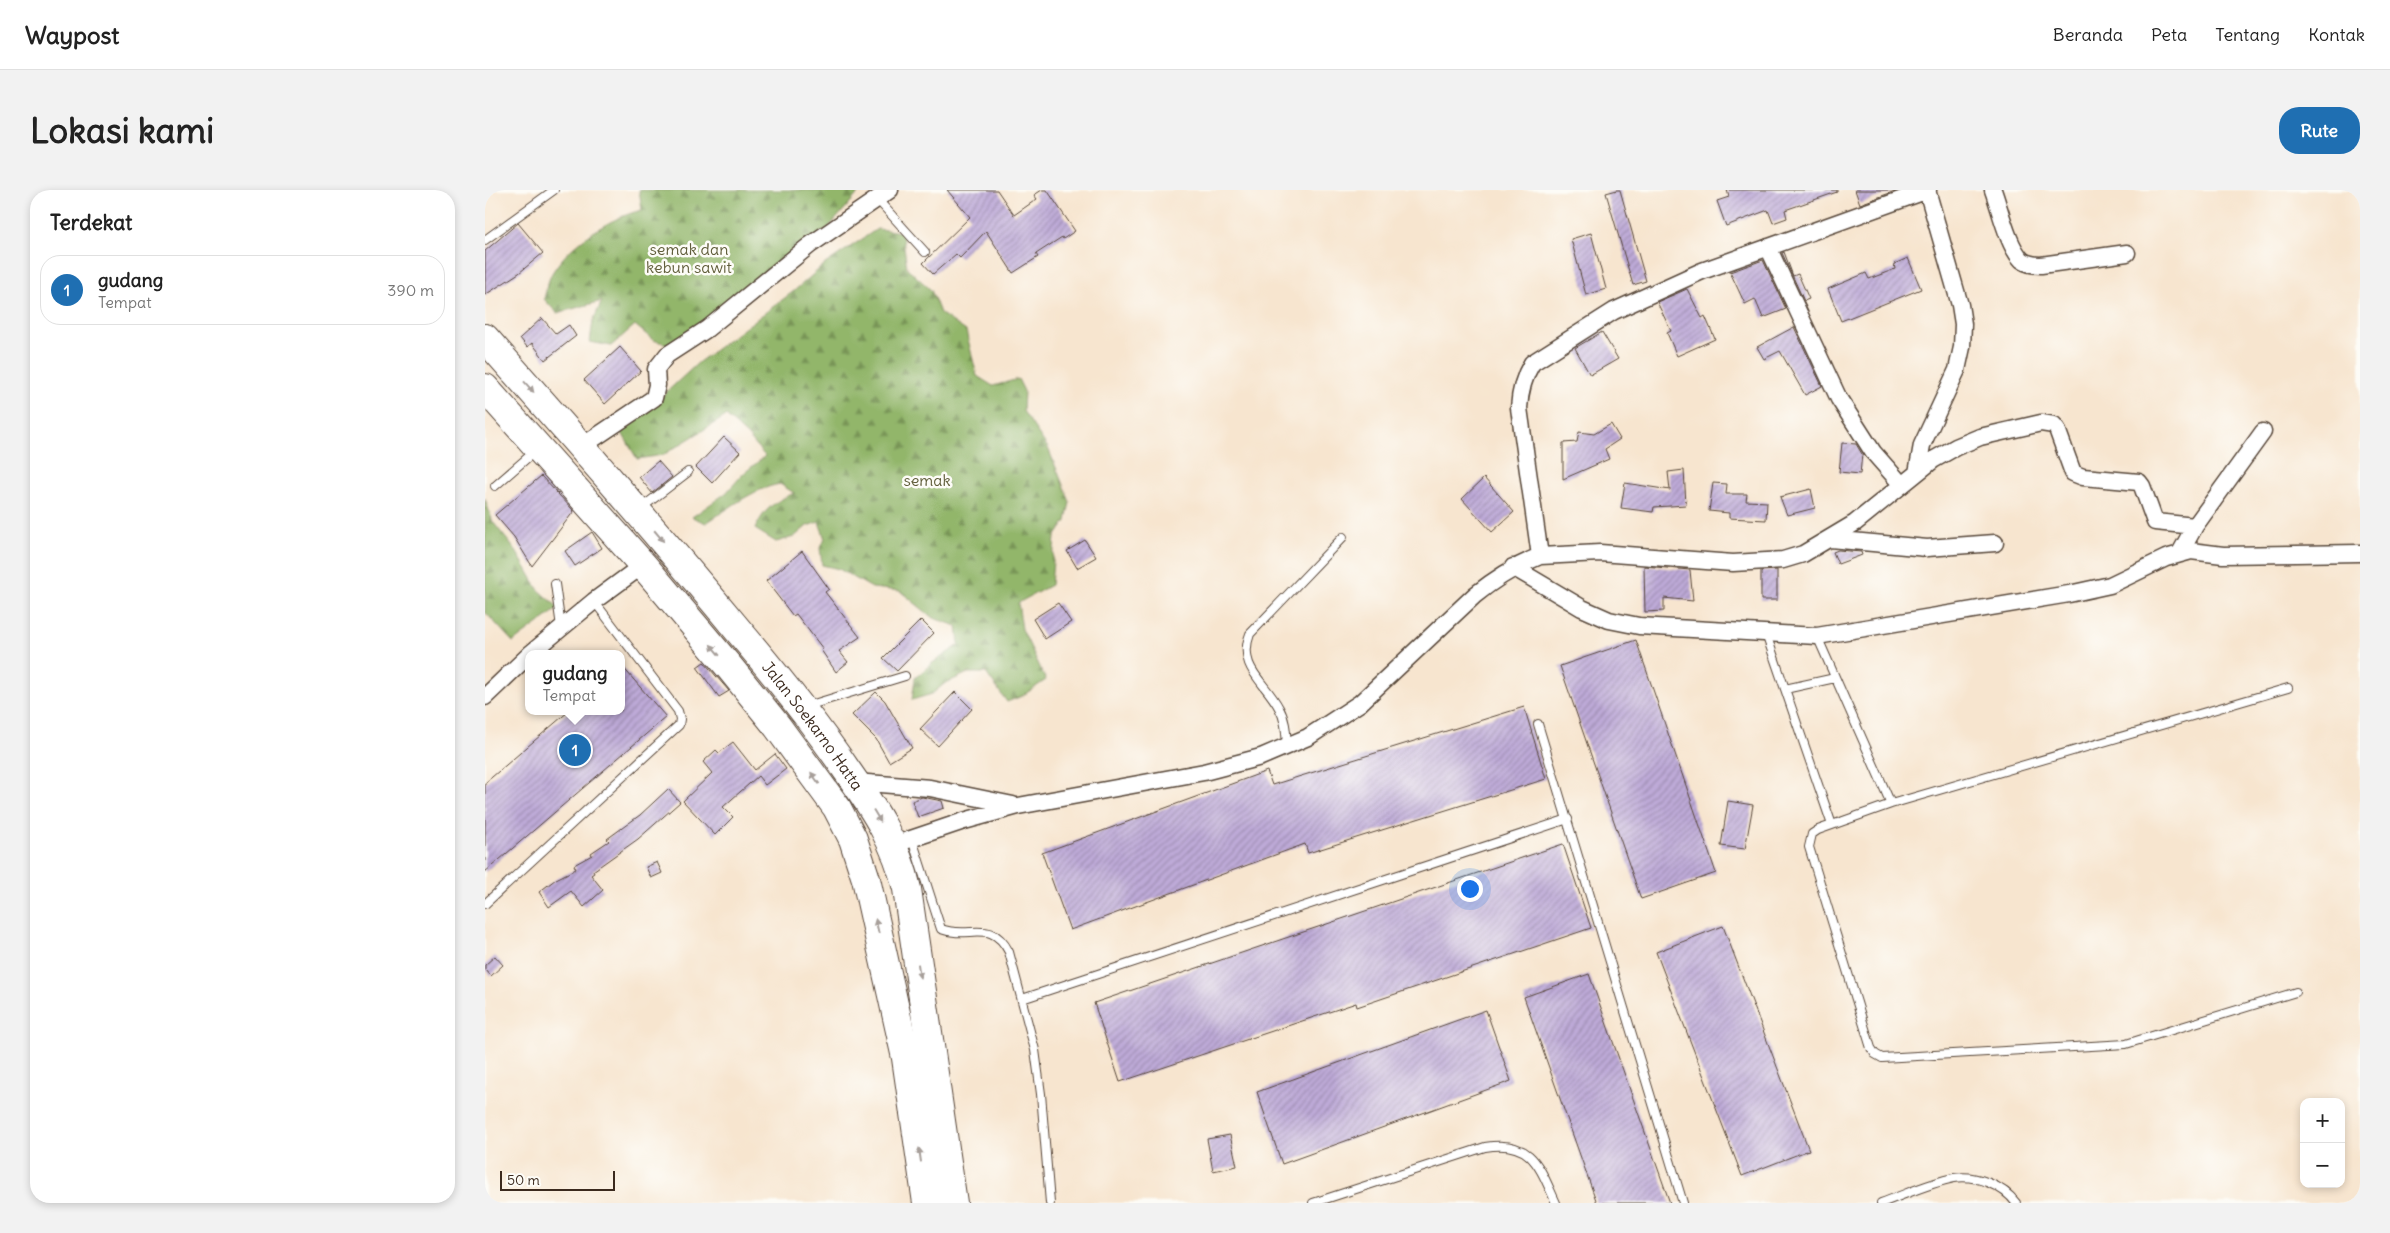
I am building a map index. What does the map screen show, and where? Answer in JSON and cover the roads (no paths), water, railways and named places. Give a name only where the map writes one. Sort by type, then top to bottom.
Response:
[{"type":"highway","name":"Jalan Soekarno Hatta","points":[[485,338],[494,367],[581,447],[638,510],[801,708],[855,782],[903,842],[901,864],[907,889],[953,1203]]},
{"type":"highway","name":"Jalan Soekarno Hatta","points":[[485,388],[537,449],[643,565],[777,726],[837,808],[853,839],[866,879],[907,1058],[927,1203]]},
{"type":"street","points":[[1540,556],[1519,408],[1524,376],[1532,363],[1614,310],[1702,271],[1928,190],[1960,305],[1963,324],[1963,347],[1957,370],[1922,445],[1917,473]]},
{"type":"street","points":[[1993,190],[2015,250],[2023,260],[2031,264],[2041,265],[2127,253]]},
{"type":"street","points":[[581,447],[654,398],[657,385],[656,369],[667,355],[707,329],[810,245],[884,194]]},
{"type":"street","points":[[1768,247],[1839,399],[1873,452],[1902,485]]},
{"type":"street","points":[[903,842],[1018,806],[1204,772],[1261,757],[1308,737],[1360,703],[1475,595],[1513,567],[1540,556],[1600,553],[1733,564],[1783,560],[1803,554],[1877,507],[1933,460],[1980,437],[2041,423],[2048,424],[2057,429],[2073,473],[2083,477],[2139,482],[2143,486],[2155,522],[2195,526]]},
{"type":"street","points":[[2180,553],[2195,526],[2263,432]]},
{"type":"street","points":[[1830,538],[1927,548],[1995,543]]},
{"type":"street","points":[[1513,567],[1582,608],[1609,620],[1639,626],[1817,636],[2110,585],[2180,553],[2191,551],[2223,555],[2360,553]]},
{"type":"street","points":[[534,650],[594,601],[643,565]]},
{"type":"street","points":[[485,697],[525,658]]},
{"type":"street","points":[[855,782],[930,788],[1018,806]]},
{"type":"lane","points":[[485,240],[554,190]]},
{"type":"lane","points":[[884,194],[925,252]]},
{"type":"lane","points":[[495,486],[537,449]]},
{"type":"lane","points":[[638,510],[688,472]]},
{"type":"lane","points":[[1287,746],[1283,716],[1248,662],[1246,643],[1250,634],[1343,537]]},
{"type":"lane","points":[[555,584],[561,627]]},
{"type":"lane","points":[[485,904],[679,725],[678,710],[594,601]]},
{"type":"lane","points":[[1766,634],[1832,825]]},
{"type":"lane","points":[[1817,636],[1891,804]]},
{"type":"lane","points":[[801,708],[905,676]]},
{"type":"lane","points":[[1785,690],[1835,678]]},
{"type":"lane","points":[[2288,688],[1891,804],[1812,834],[1809,847],[1871,1048],[1882,1058],[2126,1044],[2296,992]]},
{"type":"lane","points":[[1538,724],[1683,1203]]},
{"type":"lane","points":[[1022,1000],[1568,820]]},
{"type":"lane","points":[[903,842],[941,929],[951,932],[989,932],[997,935],[1009,952],[1035,1050],[1040,1085],[1050,1203]]},
{"type":"lane","points":[[1313,1203],[1485,1147],[1502,1144],[1516,1146],[1529,1154],[1540,1168],[1556,1203]]},
{"type":"lane","points":[[1881,1203],[1956,1178],[1980,1179],[1999,1188],[2016,1203]]},
{"type":"place","name":"gudang","points":[[575,750]]},
{"type":"park label","name":"semak dan kebun sawit","points":[[689,258]]},
{"type":"park label","name":"semak","points":[[927,480]]}]
